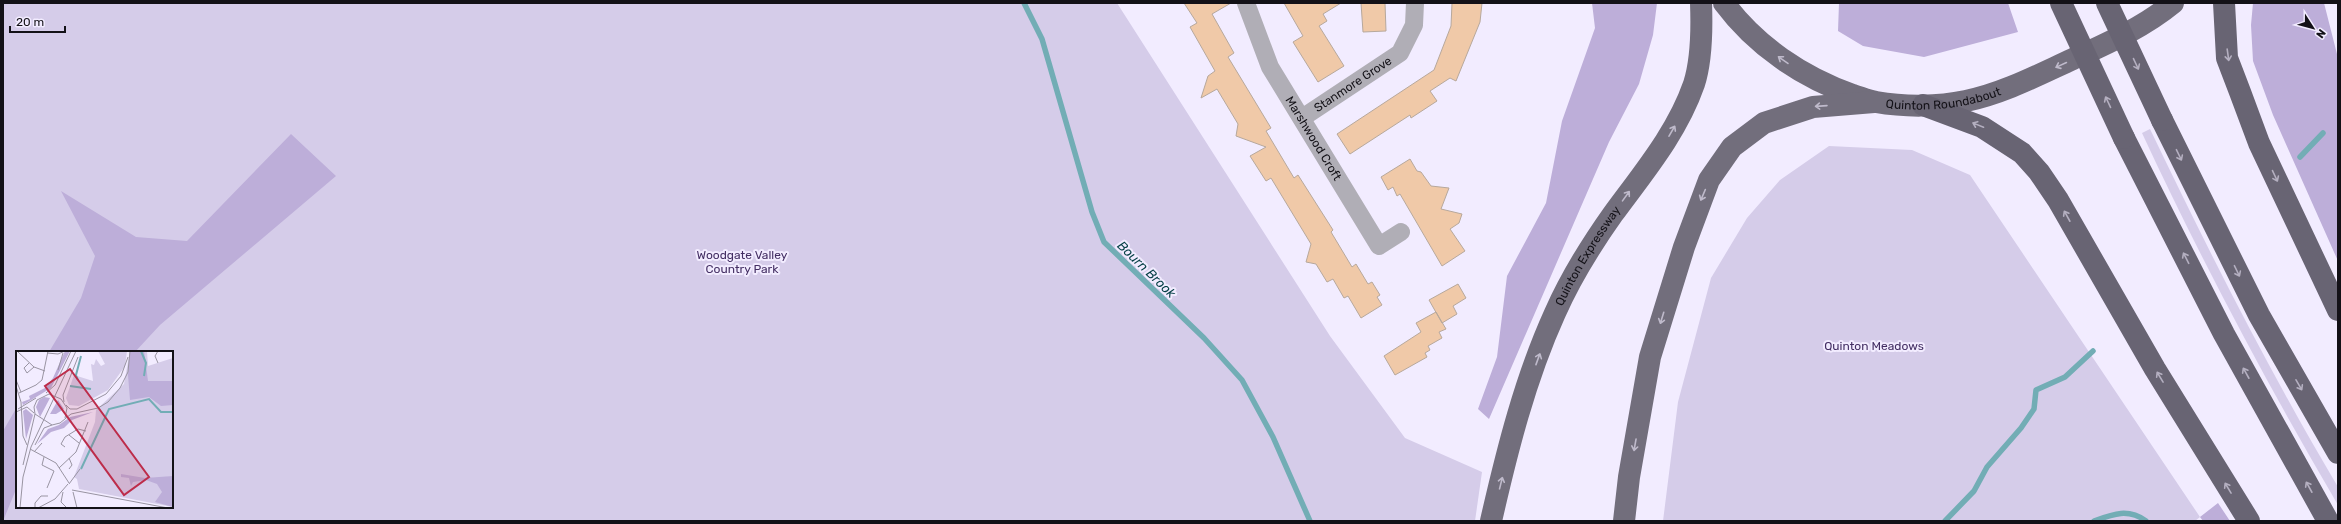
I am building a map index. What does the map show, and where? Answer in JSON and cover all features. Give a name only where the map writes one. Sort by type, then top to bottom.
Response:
[{"type":"highway","name":"Quinton Expressway","points":[[1492,521],[1516,418],[1555,313],[1581,263],[1669,137],[1682,113],[1695,83],[1700,52],[1701,3]]},
{"type":"highway","name":"Quinton Roundabout","points":[[1724,3],[1739,22],[1783,61],[1817,80],[1874,102],[1923,105],[1965,101],[2004,90],[2111,42],[2158,15],[2173,3]]},
{"type":"highway","points":[[2061,3],[2124,138],[2224,334],[2328,521]]},
{"type":"highway","points":[[2107,3],[2162,120],[2259,315],[2338,453]]},
{"type":"highway","points":[[2226,7],[2227,58],[2259,143],[2338,310]]},
{"type":"highway","points":[[1624,521],[1629,477],[1650,357],[1684,247],[1709,180],[1732,147],[1764,123],[1813,106],[1874,102]]},
{"type":"highway","points":[[1923,105],[1982,127],[2022,153],[2039,172],[2058,200],[2159,376],[2249,521]]},
{"type":"street","name":"Marshwood Croft","points":[[1246,3],[1270,67],[1380,246],[1401,232]]},
{"type":"street","name":"Stanmore Grove","points":[[1302,118],[1400,53],[1414,25],[1415,3]]},
{"type":"green space","name":"Woodgate Valley Country Park","points":[[3,3],[1117,3],[1330,336],[1405,438],[1482,472],[1475,521],[3,521]]},
{"type":"green space","points":[[2150,129],[2194,220],[2263,355],[2338,487],[2338,505],[2260,368],[2211,275],[2142,133]]},
{"type":"green space","name":"Quinton Meadows","points":[[1829,146],[1912,150],[1970,175],[2200,517],[2195,521],[1663,521],[1678,402],[1711,278],[1747,218],[1780,180]]},
{"type":"shaded area","points":[[1592,3],[1657,3],[1653,35],[1639,84],[1609,142],[1489,419],[1478,409],[1497,357],[1507,276],[1546,203],[1562,121],[1595,28]]},
{"type":"shaded area","points":[[1839,3],[2008,3],[2018,32],[1924,57],[1863,46],[1838,31]]},
{"type":"shaded area","points":[[2253,3],[2324,3],[2338,58],[2338,261],[2273,115],[2253,61],[2251,25]]},
{"type":"shaded area","points":[[291,134],[336,176],[160,325],[136,351],[50,351],[81,298],[95,256],[61,191],[136,237],[187,241]]},
{"type":"shaded area","points":[[16,409],[16,489],[3,521],[3,431]]},
{"type":"shaded area","points":[[2218,503],[2230,521],[2203,521],[2200,517]]},
{"type":"building","points":[[1184,3],[1231,3],[1212,14],[1234,53],[1228,57],[1271,128],[1266,131],[1294,178],[1298,175],[1333,230],[1331,232],[1352,267],[1356,264],[1368,284],[1372,282],[1380,295],[1377,297],[1382,305],[1361,318],[1348,296],[1344,298],[1333,279],[1327,282],[1316,264],[1306,262],[1311,244],[1271,178],[1266,181],[1250,156],[1266,147],[1236,136],[1238,124],[1217,89],[1201,98],[1208,76],[1215,71],[1190,27],[1197,23]]},
{"type":"building","points":[[1284,3],[1341,3],[1323,14],[1327,21],[1319,26],[1344,66],[1318,82],[1293,42],[1303,36]]},
{"type":"building","points":[[1361,3],[1385,3],[1386,31],[1363,32]]},
{"type":"building","points":[[1452,3],[1482,3],[1480,22],[1456,81],[1450,78],[1430,91],[1437,101],[1411,118],[1410,115],[1350,154],[1337,134],[1434,70],[1451,26]]},
{"type":"building","points":[[1410,159],[1417,171],[1421,172],[1431,186],[1449,188],[1441,209],[1462,214],[1459,223],[1450,229],[1465,251],[1442,266],[1400,194],[1397,196],[1393,187],[1388,190],[1381,177]]},
{"type":"building","points":[[1458,284],[1466,298],[1453,306],[1457,314],[1442,323],[1429,300]]},
{"type":"building","points":[[1436,312],[1446,329],[1439,332],[1442,338],[1428,346],[1430,350],[1425,353],[1427,357],[1395,375],[1384,356],[1421,332],[1416,323]]},
{"type":"waterway","name":"Bourn Brook","points":[[1024,3],[1042,39],[1092,212],[1104,242],[1204,338],[1242,380],[1273,437],[1310,521]]},
{"type":"waterway","points":[[2300,157],[2323,133]]},
{"type":"waterway","points":[[1945,521],[1974,491],[1987,467],[2021,428],[2034,409],[2036,390],[2065,377],[2093,351]]},
{"type":"waterway","points":[[2094,521],[2114,514],[2127,513],[2146,521]]}]
